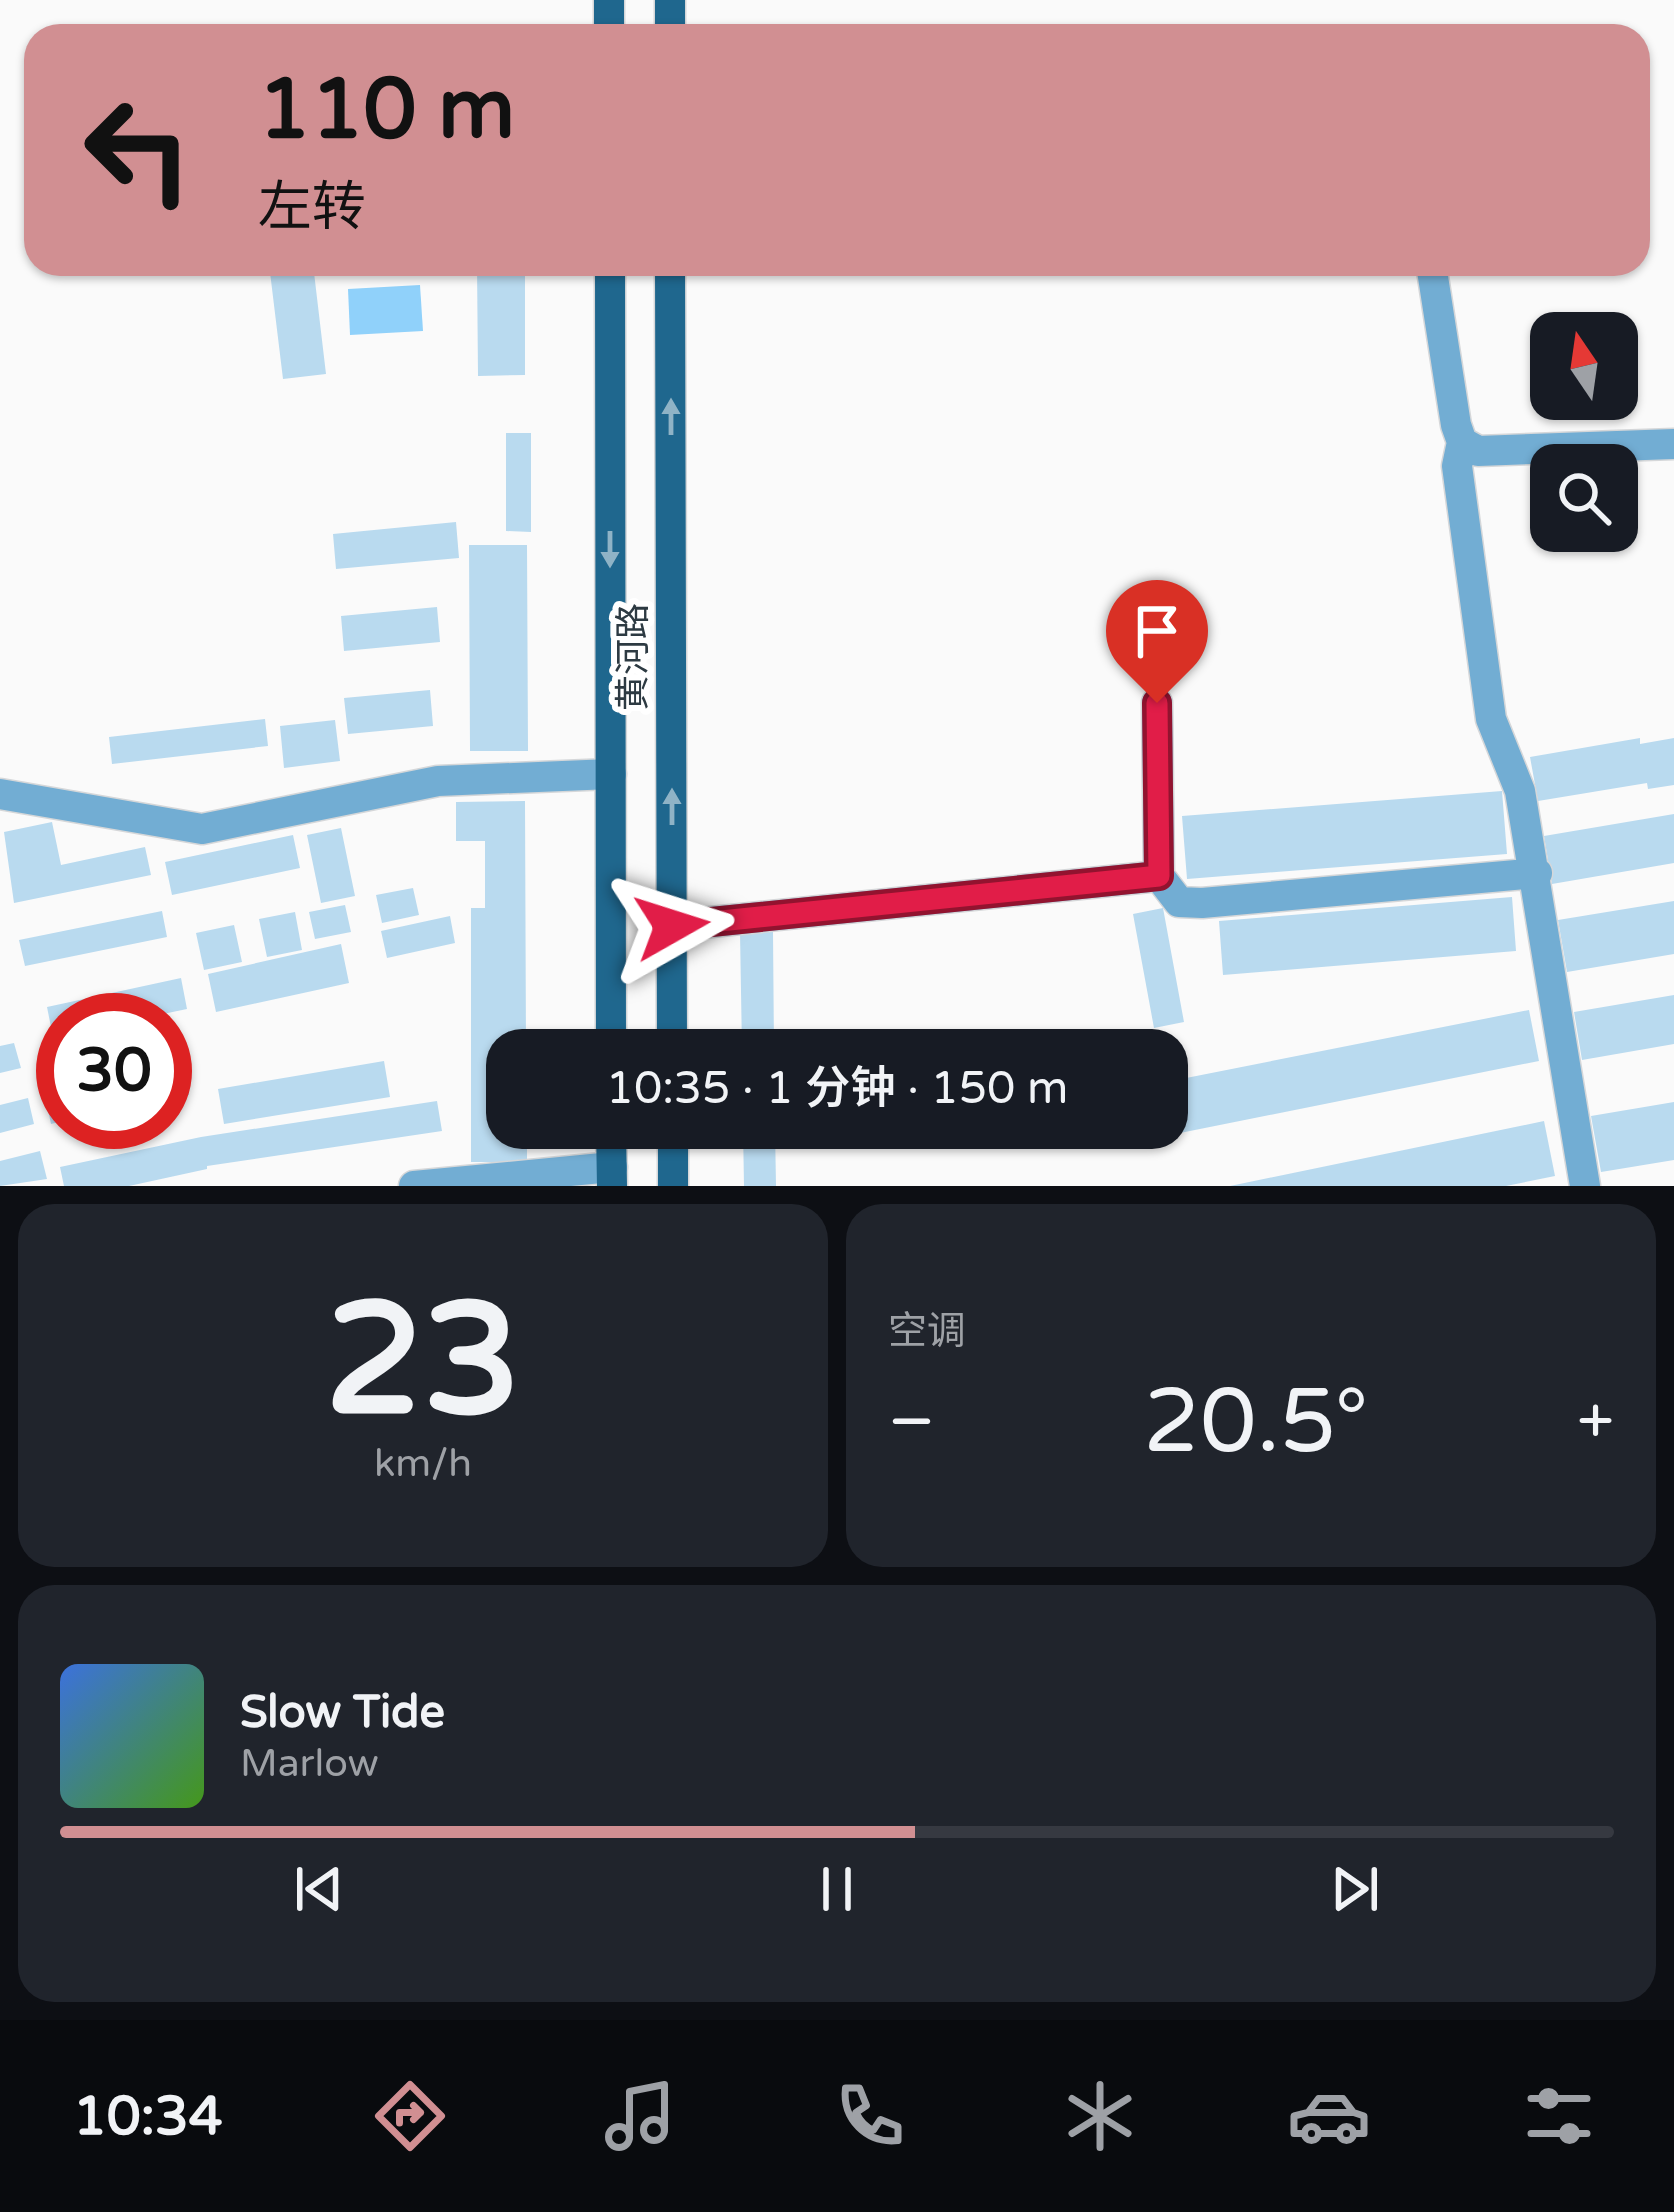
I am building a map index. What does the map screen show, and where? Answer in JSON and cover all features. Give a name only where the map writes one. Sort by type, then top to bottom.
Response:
[{"type":"main road","name":"黄河路","points":[[610,276],[611,1029]]},
{"type":"main road","name":"黄河路","points":[[670,276],[672,1029]]},
{"type":"main road","points":[[673,1149],[673,1186]]},
{"type":"street","points":[[1433,276],[1462,442],[1457,466],[1491,719],[1520,791],[1537,873],[1550,986],[1586,1186]]},
{"type":"street","points":[[1462,442],[1478,451],[1674,444]]},
{"type":"street","points":[[1157,703],[1159,876],[1179,902],[1202,904],[1537,873]]},
{"type":"street","points":[[0,794],[202,829],[438,782],[611,774]]},
{"type":"street","points":[[672,926],[1159,876]]},
{"type":"street","points":[[414,1186],[612,1177]]},
{"type":"shaded area","points":[[420,285],[423,331],[350,335],[348,289]]},
{"type":"building","points":[[270,276],[314,276],[326,374],[283,379]]},
{"type":"building","points":[[477,276],[525,276],[525,375],[478,376]]},
{"type":"building","points":[[506,433],[531,433],[531,532],[506,531]]},
{"type":"building","points":[[456,522],[459,558],[336,569],[333,534]]},
{"type":"building","points":[[469,545],[527,545],[528,751],[470,751]]},
{"type":"building","points":[[437,607],[440,642],[344,651],[341,616]]},
{"type":"building","points":[[430,690],[433,726],[348,734],[344,698]]},
{"type":"building","points":[[265,719],[268,746],[112,764],[109,737]]},
{"type":"building","points":[[335,720],[340,761],[284,768],[280,726]]},
{"type":"building","points":[[1640,738],[1640,744],[1674,738],[1674,785],[1648,789],[1647,783],[1538,801],[1530,757]]},
{"type":"building","points":[[1502,791],[1507,854],[1187,879],[1182,816]]},
{"type":"building","points":[[525,801],[526,1029],[486,1029],[486,1149],[527,1149],[527,1162],[471,1162],[471,908],[485,908],[485,841],[456,841],[456,802]]},
{"type":"building","points":[[1674,814],[1674,863],[1552,884],[1544,836]]},
{"type":"building","points":[[52,822],[61,865],[145,847],[151,875],[14,903],[4,832]]},
{"type":"building","points":[[341,828],[355,896],[321,903],[307,835]]},
{"type":"building","points":[[293,835],[300,868],[172,895],[165,862]]},
{"type":"building","points":[[413,888],[419,915],[382,923],[376,895]]},
{"type":"building","points":[[1512,897],[1516,951],[1223,975],[1219,921]]},
{"type":"building","points":[[1674,901],[1674,954],[1567,972],[1558,920]]},
{"type":"building","points":[[345,905],[351,932],[315,939],[309,912]]},
{"type":"building","points":[[1163,908],[1184,1022],[1154,1028],[1133,914]]},
{"type":"building","points":[[162,911],[167,937],[25,966],[19,940]]},
{"type":"building","points":[[295,912],[302,950],[267,957],[259,919]]},
{"type":"building","points":[[450,916],[455,943],[387,958],[381,931]]},
{"type":"building","points":[[234,925],[242,962],[204,970],[196,933]]},
{"type":"building","points":[[740,932],[773,932],[774,1029],[742,1029]]},
{"type":"building","points":[[341,944],[349,983],[216,1012],[208,974]]},
{"type":"building","points":[[181,978],[184,993],[112,993]]},
{"type":"building","points":[[1674,995],[1674,1044],[1582,1060],[1574,1012]]},
{"type":"building","points":[[1529,1010],[1539,1061],[1188,1131],[1188,1078]]},
{"type":"building","points":[[14,1043],[21,1068],[0,1073],[0,1046]]},
{"type":"building","points":[[384,1061],[390,1097],[224,1124],[218,1089]]},
{"type":"building","points":[[28,1098],[34,1124],[0,1133],[0,1105]]},
{"type":"building","points":[[437,1101],[442,1131],[207,1166],[129,1186],[64,1186],[60,1167],[145,1149],[192,1149],[192,1139]]},
{"type":"building","points":[[1674,1102],[1674,1160],[1601,1172],[1591,1116]]},
{"type":"building","points":[[1544,1121],[1555,1176],[1506,1186],[1230,1186]]},
{"type":"building","points":[[743,1149],[775,1149],[776,1186],[744,1186]]},
{"type":"building","points":[[40,1151],[47,1179],[0,1186],[0,1161]]},
{"type":"route","points":[[672,926],[1159,876],[1157,703]]}]
